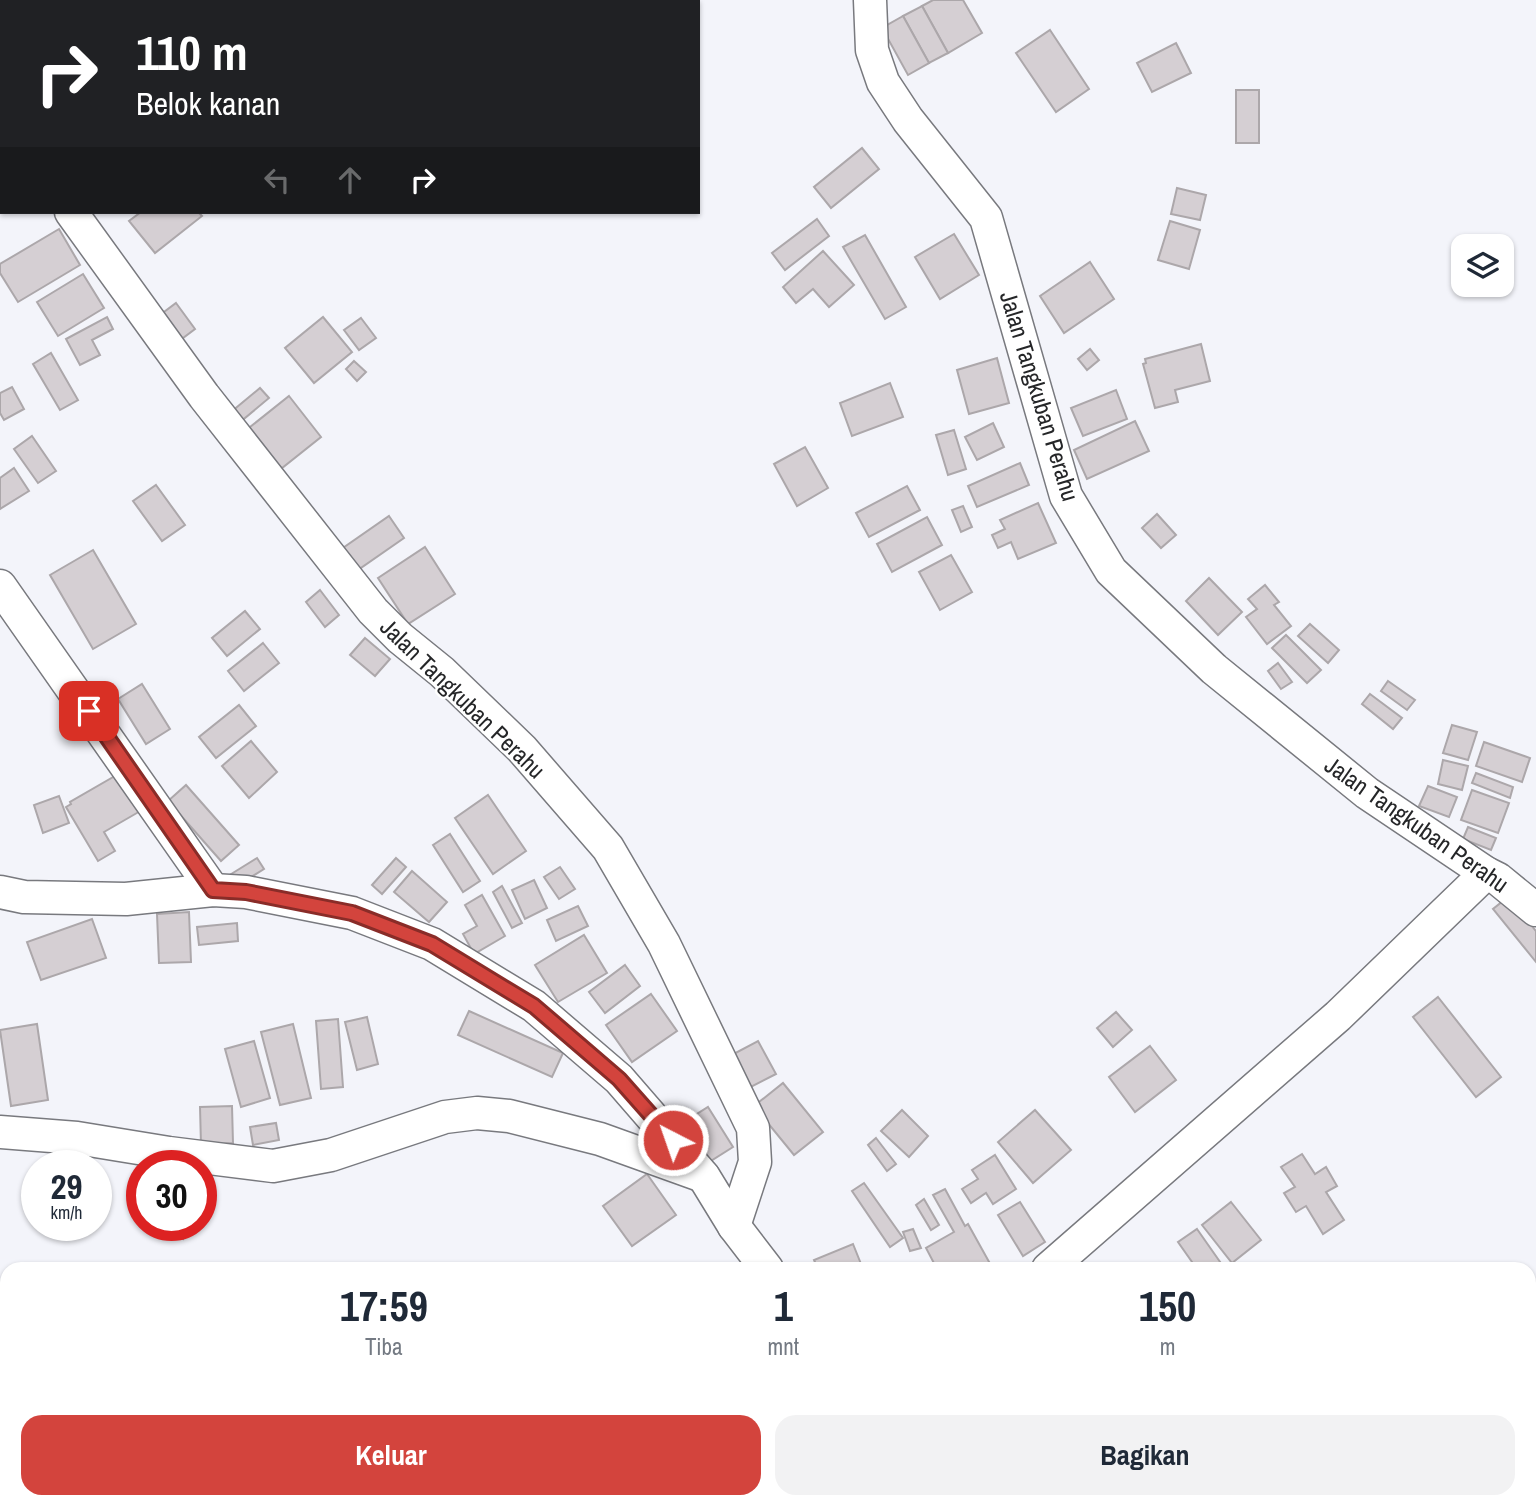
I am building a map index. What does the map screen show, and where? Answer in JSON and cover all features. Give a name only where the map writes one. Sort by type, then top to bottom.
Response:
[{"type":"street","name":"Jalan Tangkuban Perahu","points":[[870,0],[872,50],[883,82],[908,120],[986,218],[1066,496],[1111,571],[1214,669],[1367,793],[1486,873],[1498,878],[1536,910]]},
{"type":"street","name":"Jalan Tangkuban Perahu","points":[[72,214],[204,396],[373,611],[400,638],[442,672],[522,749],[608,848],[664,944],[753,1128],[755,1161],[734,1226]]},
{"type":"street","points":[[0,586],[213,890]]},
{"type":"street","points":[[1056,1262],[1338,1016],[1486,873]]},
{"type":"street","points":[[0,892],[24,897],[126,899],[213,890],[246,892],[352,913],[432,944],[534,1006],[619,1079],[704,1177],[734,1226],[762,1262]]},
{"type":"street","points":[[0,1132],[77,1138],[274,1166],[331,1155],[444,1117],[477,1113],[509,1116],[600,1139],[704,1177]]},
{"type":"building","points":[[933,0],[963,0],[982,33],[948,53],[922,6]]},
{"type":"building","points":[[922,6],[948,53],[929,63],[903,16]]},
{"type":"building","points":[[903,16],[929,63],[908,75],[882,28]]},
{"type":"building","points":[[1050,30],[1089,89],[1056,112],[1016,53]]},
{"type":"building","points":[[1176,43],[1191,73],[1152,92],[1137,63]]},
{"type":"building","points":[[1236,90],[1259,90],[1259,143],[1236,143]]},
{"type":"building","points":[[862,148],[879,169],[831,208],[814,187]]},
{"type":"building","points":[[1177,188],[1206,195],[1200,220],[1171,214]]},
{"type":"building","points":[[138,214],[202,216],[155,253],[129,221]]},
{"type":"building","points":[[817,219],[829,236],[785,270],[772,253]]},
{"type":"building","points":[[1170,221],[1200,230],[1189,269],[1158,260]]},
{"type":"building","points":[[59,229],[80,265],[18,302],[0,273],[0,264]]},
{"type":"building","points":[[954,234],[979,275],[940,299],[915,257]]},
{"type":"building","points":[[865,235],[906,307],[885,319],[843,247]]},
{"type":"building","points":[[823,251],[854,285],[829,307],[813,289],[796,303],[783,287]]},
{"type":"building","points":[[1090,262],[1114,299],[1064,333],[1040,296]]},
{"type":"building","points":[[83,274],[104,308],[58,336],[37,302]]},
{"type":"building","points":[[176,303],[195,329],[175,344],[156,318]]},
{"type":"building","points":[[107,317],[113,329],[92,340],[100,355],[80,365],[66,339]]},
{"type":"building","points":[[323,317],[352,352],[314,383],[285,348]]},
{"type":"building","points":[[361,318],[376,338],[359,350],[344,330]]},
{"type":"building","points":[[1201,344],[1210,381],[1175,390],[1178,402],[1155,408],[1143,364],[1146,363],[1145,359]]},
{"type":"building","points":[[1090,349],[1099,360],[1087,370],[1078,359]]},
{"type":"building","points":[[51,353],[78,400],[60,410],[33,364]]},
{"type":"building","points":[[997,358],[1009,403],[969,414],[957,370]]},
{"type":"building","points":[[354,361],[366,372],[357,381],[346,369]]},
{"type":"building","points":[[890,383],[903,417],[852,436],[840,403]]},
{"type":"building","points":[[12,387],[24,409],[4,420],[0,413],[0,393]]},
{"type":"building","points":[[260,388],[269,398],[233,428],[225,417]]},
{"type":"building","points":[[1116,390],[1127,419],[1083,436],[1071,408]]},
{"type":"building","points":[[289,396],[321,437],[272,476],[240,435]]},
{"type":"building","points":[[1135,421],[1149,451],[1087,479],[1074,450]]},
{"type":"building","points":[[993,423],[1004,447],[977,460],[965,437]]},
{"type":"building","points":[[954,430],[966,469],[948,475],[936,435]]},
{"type":"building","points":[[32,436],[56,471],[38,483],[14,449]]},
{"type":"building","points":[[805,447],[828,488],[797,506],[774,464]]},
{"type":"building","points":[[1020,463],[1029,485],[977,507],[968,486]]},
{"type":"building","points":[[14,468],[29,491],[0,509],[0,478]]},
{"type":"building","points":[[156,485],[185,525],[162,541],[133,501]]},
{"type":"building","points":[[907,486],[920,510],[869,537],[856,513]]},
{"type":"building","points":[[1038,503],[1056,543],[1018,559],[1011,542],[998,548],[992,535],[1005,529],[1000,520]]},
{"type":"building","points":[[963,506],[972,527],[961,532],[952,510]]},
{"type":"building","points":[[1157,514],[1176,535],[1161,548],[1142,528]]},
{"type":"building","points":[[389,516],[404,538],[355,572],[340,550]]},
{"type":"building","points":[[927,517],[942,545],[892,572],[877,544]]},
{"type":"building","points":[[425,547],[455,594],[408,624],[378,578]]},
{"type":"building","points":[[93,550],[136,624],[93,649],[50,575]]},
{"type":"building","points":[[951,555],[972,592],[940,610],[919,572]]},
{"type":"building","points":[[1209,578],[1242,612],[1218,635],[1186,601]]},
{"type":"building","points":[[1265,585],[1279,602],[1274,605],[1291,626],[1267,644],[1246,617],[1257,609],[1248,599]]},
{"type":"building","points":[[320,590],[339,615],[325,627],[306,602]]},
{"type":"building","points":[[245,611],[260,629],[227,656],[212,638]]},
{"type":"building","points":[[1310,624],[1339,650],[1328,663],[1298,636]]},
{"type":"building","points":[[1286,635],[1321,670],[1307,683],[1272,648]]},
{"type":"building","points":[[365,638],[390,659],[375,676],[350,655]]},
{"type":"building","points":[[263,643],[279,663],[244,691],[228,671]]},
{"type":"building","points":[[1278,663],[1292,682],[1281,689],[1268,671]]},
{"type":"building","points":[[1388,681],[1415,700],[1407,710],[1381,691]]},
{"type":"building","points":[[142,684],[170,729],[146,744],[118,699]]},
{"type":"building","points":[[1370,694],[1402,718],[1393,729],[1362,704]]},
{"type":"building","points":[[239,705],[256,726],[216,758],[199,737]]},
{"type":"building","points":[[1452,725],[1477,732],[1468,760],[1443,753]]},
{"type":"building","points":[[251,741],[277,772],[249,798],[222,766]]},
{"type":"building","points":[[1484,742],[1530,758],[1522,782],[1476,766]]},
{"type":"building","points":[[1443,760],[1468,766],[1462,790],[1438,784]]},
{"type":"building","points":[[127,769],[149,806],[104,832],[115,851],[98,861],[66,807],[70,802]]},
{"type":"building","points":[[1476,773],[1513,787],[1510,798],[1472,783]]},
{"type":"building","points":[[186,785],[239,845],[221,861],[168,801]]},
{"type":"building","points":[[1428,786],[1457,797],[1449,817],[1419,806]]},
{"type":"building","points":[[1472,790],[1509,803],[1498,833],[1461,820]]},
{"type":"building","points":[[488,795],[526,851],[493,874],[455,818]]},
{"type":"building","points":[[59,796],[69,823],[43,833],[34,805]]},
{"type":"building","points":[[1468,827],[1496,838],[1491,850],[1463,839]]},
{"type":"building","points":[[450,834],[480,881],[463,892],[433,845]]},
{"type":"building","points":[[257,858],[264,869],[235,887],[228,876]]},
{"type":"building","points":[[396,858],[406,867],[382,894],[372,885]]},
{"type":"building","points":[[560,867],[575,889],[559,899],[544,877]]},
{"type":"building","points":[[412,871],[447,902],[429,922],[394,892]]},
{"type":"building","points":[[534,880],[547,908],[525,919],[512,890]]},
{"type":"building","points":[[502,886],[522,923],[512,928],[493,892]]},
{"type":"building","points":[[482,895],[505,936],[474,954],[463,934],[477,926],[465,905]]},
{"type":"building","points":[[1508,897],[1536,931],[1536,962],[1493,909]]},
{"type":"building","points":[[578,906],[588,926],[556,941],[547,920]]},
{"type":"building","points":[[189,912],[191,962],[159,963],[157,914]]},
{"type":"building","points":[[92,919],[106,958],[41,980],[27,942]]},
{"type":"building","points":[[237,923],[238,941],[199,945],[197,927]]},
{"type":"building","points":[[584,935],[607,973],[558,1002],[535,965]]},
{"type":"building","points":[[625,965],[640,986],[605,1013],[589,992]]},
{"type":"building","points":[[651,994],[677,1031],[632,1062],[606,1025]]},
{"type":"building","points":[[1438,997],[1501,1077],[1476,1097],[1413,1017]]},
{"type":"building","points":[[469,1011],[563,1053],[552,1077],[458,1035]]},
{"type":"building","points":[[1116,1012],[1132,1030],[1113,1047],[1097,1028]]},
{"type":"building","points":[[367,1017],[378,1064],[357,1070],[345,1022]]},
{"type":"building","points":[[338,1019],[343,1087],[321,1089],[316,1021]]},
{"type":"building","points":[[37,1024],[48,1100],[11,1106],[0,1030]]},
{"type":"building","points":[[293,1024],[311,1098],[280,1105],[261,1032]]},
{"type":"building","points":[[254,1041],[270,1098],[241,1107],[225,1049]]},
{"type":"building","points":[[758,1041],[776,1074],[743,1091],[726,1058]]},
{"type":"building","points":[[1150,1046],[1176,1080],[1135,1112],[1109,1077]]},
{"type":"building","points":[[783,1083],[823,1132],[794,1155],[754,1106]]},
{"type":"building","points":[[232,1106],[233,1143],[201,1145],[200,1107]]},
{"type":"building","points":[[708,1107],[733,1147],[698,1169],[673,1129]]},
{"type":"building","points":[[902,1110],[928,1136],[909,1157],[881,1131]]},
{"type":"building","points":[[1035,1110],[1071,1150],[1033,1183],[998,1142]]},
{"type":"building","points":[[276,1123],[279,1140],[253,1145],[250,1127]]},
{"type":"building","points":[[876,1138],[896,1164],[887,1171],[868,1145]]},
{"type":"building","points":[[1302,1154],[1315,1174],[1326,1167],[1337,1186],[1326,1192],[1344,1220],[1323,1234],[1306,1206],[1296,1212],[1284,1193],[1295,1187],[1281,1167]]},
{"type":"building","points":[[995,1155],[1016,1189],[993,1204],[986,1193],[971,1203],[962,1189],[978,1179],[972,1170]]},
{"type":"building","points":[[647,1174],[676,1215],[632,1246],[603,1206]]},
{"type":"building","points":[[864,1183],[903,1238],[890,1247],[852,1191]]},
{"type":"building","points":[[945,1189],[989,1262],[933,1262],[926,1248],[954,1232],[933,1195]]},
{"type":"building","points":[[924,1199],[939,1225],[931,1230],[916,1205]]},
{"type":"building","points":[[1020,1202],[1045,1242],[1023,1256],[998,1215]]},
{"type":"building","points":[[1231,1202],[1261,1240],[1231,1262],[1202,1225]]},
{"type":"building","points":[[913,1229],[921,1248],[910,1251],[903,1232]]},
{"type":"building","points":[[1197,1229],[1220,1262],[1192,1262],[1178,1242]]},
{"type":"building","points":[[853,1244],[860,1262],[815,1262],[814,1260]]},
{"type":"route","points":[[89,711],[213,890],[246,892],[352,913],[432,944],[534,1006],[619,1079],[673,1140]]}]
